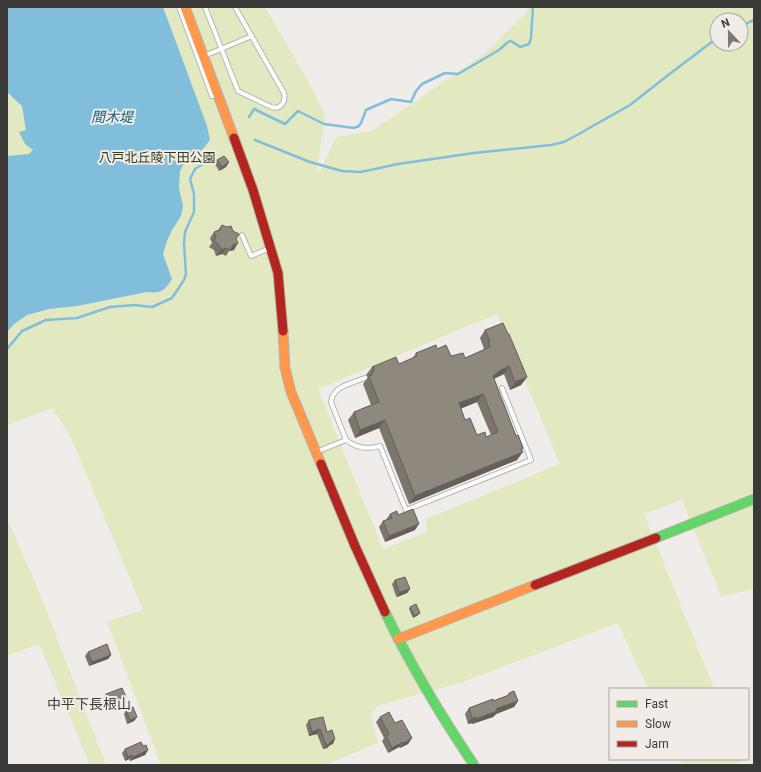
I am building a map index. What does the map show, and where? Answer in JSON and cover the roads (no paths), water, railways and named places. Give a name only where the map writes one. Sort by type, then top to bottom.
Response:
[{"type":"street","points":[[185,7],[253,190],[278,273],[283,320],[285,368],[291,392],[368,576],[398,639],[435,707],[474,765]]},
{"type":"street","points":[[398,639],[754,499]]},
{"type":"lane","points":[[179,7],[212,96],[218,94]]},
{"type":"lane","points":[[205,7],[238,91],[275,109],[284,104],[284,93],[235,7]]},
{"type":"lane","points":[[203,56],[252,36]]},
{"type":"lane","points":[[242,235],[251,256],[271,248]]},
{"type":"lane","points":[[365,378],[339,388],[332,397],[332,402],[346,440],[352,445],[370,449],[380,446],[406,510],[531,460],[502,388]]},
{"type":"lane","points":[[316,452],[346,440]]},
{"type":"water","name":"間木堤","points":[[7,7],[163,7],[207,126],[210,140],[203,149],[183,165],[180,171],[179,188],[183,206],[181,216],[172,230],[163,254],[172,279],[165,288],[159,292],[147,292],[77,306],[49,309],[27,315],[14,324],[7,332],[7,156],[29,154],[33,150],[25,144],[19,132],[26,130],[22,106],[7,92]]},
{"type":"waterway","points":[[249,117],[254,109],[285,124],[298,111],[324,124],[354,128],[359,126],[366,110],[391,99],[411,102],[416,91],[422,84],[445,73],[458,74],[499,50],[508,42],[511,41],[520,47],[529,44],[531,38],[533,7]]},
{"type":"waterway","points":[[749,22],[754,20]]},
{"type":"waterway","points":[[255,140],[310,162],[342,171],[361,172],[398,164],[474,153],[551,145],[564,142],[630,105],[709,44]]},
{"type":"waterway","points":[[7,349],[22,331],[46,320],[77,318],[110,307],[134,305],[152,307],[172,298],[184,280],[186,274],[184,244],[185,232],[194,212],[194,194],[190,179],[195,169],[214,157]]},
{"type":"district","name":"中平下長根山","points":[[89,704]]},
{"type":"park label","name":"八戸北丘陵下田公園","points":[[157,157]]}]
